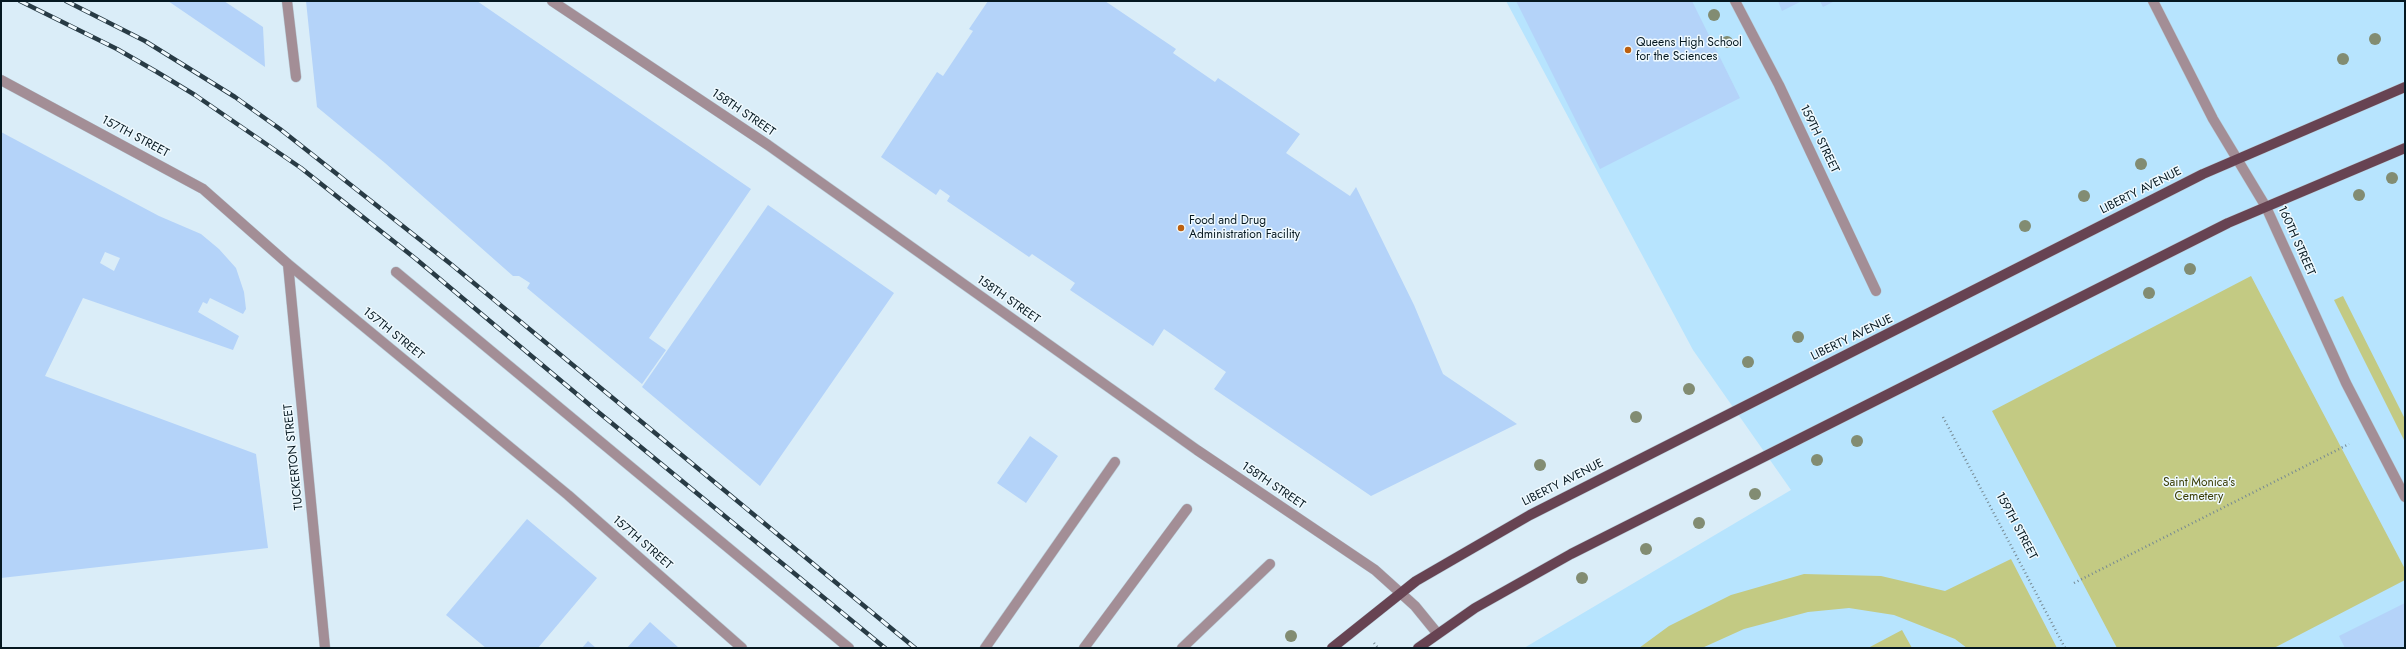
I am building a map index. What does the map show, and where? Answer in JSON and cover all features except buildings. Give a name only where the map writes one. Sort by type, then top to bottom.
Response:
[{"type":"main road","name":"LIBERTY AVENUE","points":[[1332,648],[1401,592],[1434,569],[1493,534],[1581,488],[2236,159],[2405,87]]},
{"type":"main road","points":[[1418,648],[1437,633],[1475,608],[1571,554],[2166,254],[2266,207],[2405,148]]},
{"type":"street","points":[[287,1],[296,77]]},
{"type":"street","name":"158TH STREET","points":[[552,1],[768,145],[1197,450],[1375,570],[1401,592],[1437,633]]},
{"type":"street","name":"159TH STREET","points":[[1735,1],[1779,85],[1876,291]]},
{"type":"street","name":"160TH STREET","points":[[2153,1],[2213,119],[2266,207],[2346,383],[2405,497]]},
{"type":"street","name":"157TH STREET","points":[[1,80],[203,189],[288,264],[568,495],[742,648]]},
{"type":"street","name":"TUCKERTON STREET","points":[[288,264],[325,648]]},
{"type":"street","points":[[396,272],[849,648]]},
{"type":"street","points":[[985,648],[1115,462]]},
{"type":"street","points":[[1084,648],[1186,509]]},
{"type":"street","points":[[1182,648],[1270,564]]},
{"type":"path","name":"159TH STREET","points":[[1943,417],[2065,648]]},
{"type":"path","points":[[2074,583],[2349,444]]},
{"type":"shaded area","points":[[1506,1],[2405,1],[2405,648],[1524,648],[1791,490],[1693,350]]},
{"type":"green space","name":"Saint Monica's Cemetery","points":[[2251,276],[2405,569],[2405,580],[2274,648],[2117,648],[1992,411]]},
{"type":"green space","points":[[2343,296],[2405,419],[2405,442],[2334,300]]},
{"type":"green space","points":[[2011,559],[2057,648],[1967,648],[1955,639],[1894,615],[1849,608],[1808,612],[1744,629],[1702,648],[1639,648],[1669,626],[1731,595],[1804,574],[1881,576],[1945,591]]},
{"type":"green space","points":[[1902,630],[1912,648],[1868,648]]},
{"type":"railway","points":[[20,1],[117,49],[157,72],[195,95],[301,168],[416,259],[597,411],[885,648]]},
{"type":"railway","points":[[66,1],[145,41],[235,97],[280,129],[452,265],[915,648]]},
{"type":"place","name":"Queens High School for the Sciences","points":[[1628,50]]},
{"type":"place","name":"Food and Drug Administration Facility","points":[[1181,228]]}]
